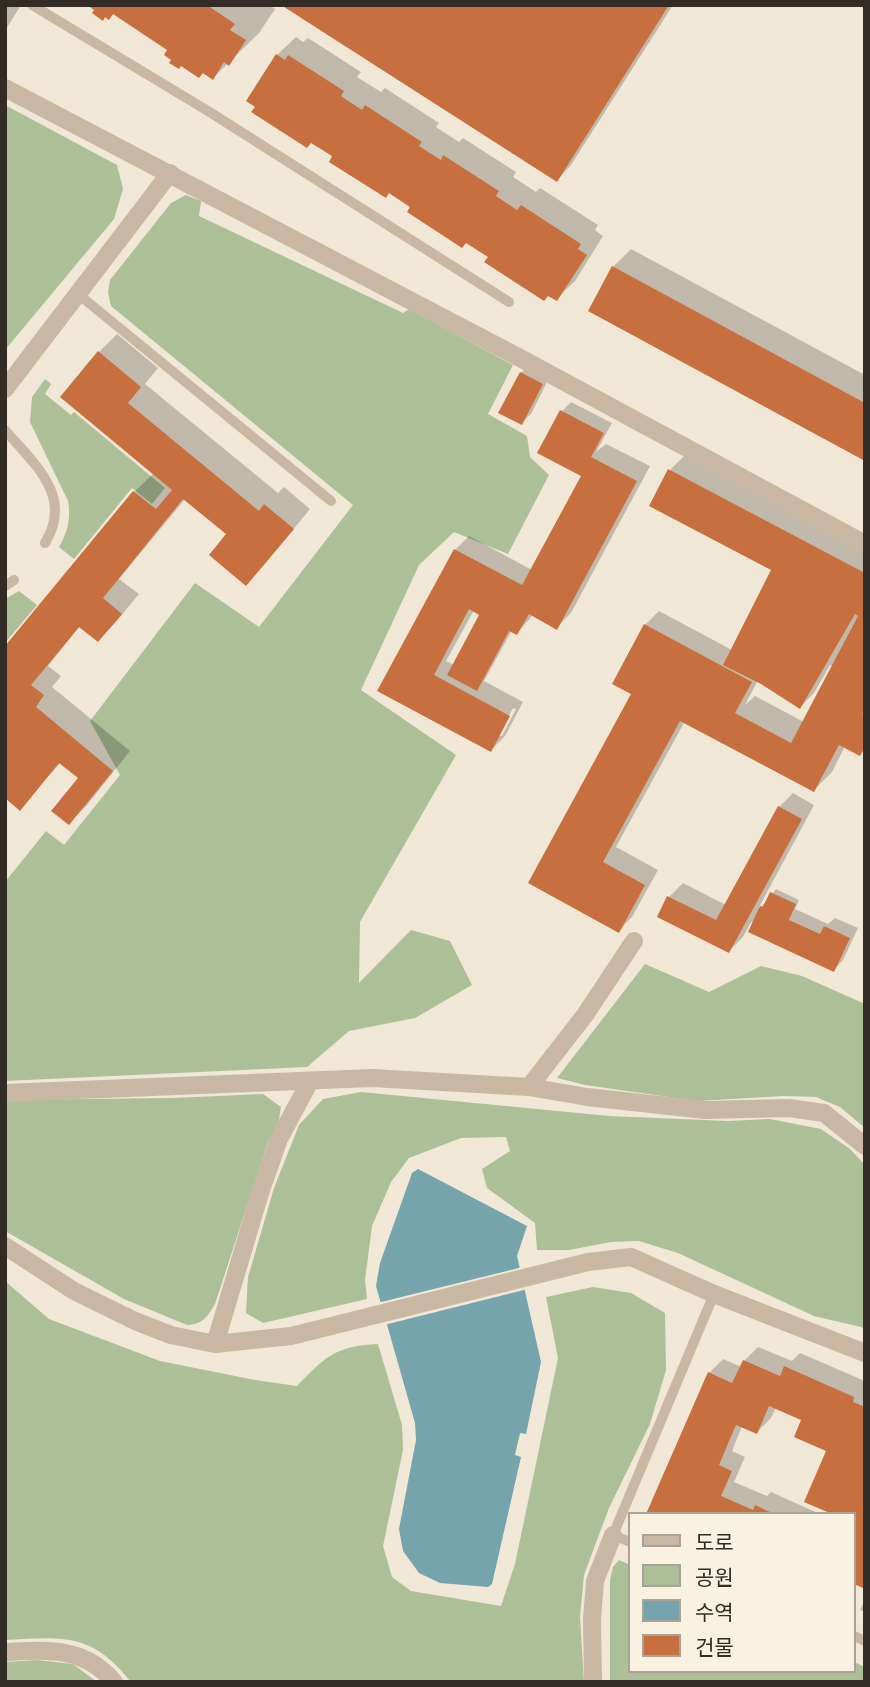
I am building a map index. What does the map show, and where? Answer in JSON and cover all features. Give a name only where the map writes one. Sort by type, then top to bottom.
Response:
[{"type":"street","points":[[5,88],[170,173],[865,544]]},
{"type":"street","points":[[5,389],[170,173]]},
{"type":"street","points":[[529,1087],[585,1015],[634,941]]},
{"type":"street","points":[[5,1093],[372,1078],[529,1087],[587,1097],[705,1110],[789,1108],[824,1113],[865,1146]]},
{"type":"street","points":[[215,1344],[279,1139],[310,1081]]},
{"type":"street","points":[[5,1246],[74,1291],[135,1321],[171,1335],[215,1344],[291,1336],[588,1262],[631,1257],[714,1294],[865,1353]]},
{"type":"street","points":[[593,1682],[592,1619],[595,1581],[613,1535]]},
{"type":"street","points":[[5,1652],[51,1650],[81,1656],[114,1682]]},
{"type":"lane","points":[[32,5],[208,111],[509,302]]},
{"type":"lane","points":[[78,294],[331,501]]},
{"type":"lane","points":[[5,430],[46,478],[52,492],[56,520],[45,543]]},
{"type":"lane","points":[[628,1541],[613,1535],[714,1294]]},
{"type":"green space","points":[[5,105],[117,165],[123,189],[114,219],[5,350]]},
{"type":"green space","points":[[186,195],[201,201],[199,216],[403,313],[409,309],[513,365],[488,414],[527,436],[530,457],[549,475],[508,554],[454,532],[419,565],[361,690],[456,755],[360,922],[359,983],[411,930],[450,941],[472,985],[415,1018],[349,1031],[307,1067],[5,1081],[5,882],[46,831],[64,845],[120,775],[90,721],[195,583],[259,627],[353,505],[111,306],[108,292],[110,280],[171,203]]},
{"type":"green space","points":[[45,379],[51,384],[45,394],[71,415],[74,412],[165,488],[152,504],[132,488],[74,559],[59,547],[68,524],[68,501],[30,422],[32,397]]},
{"type":"green space","points":[[19,591],[37,605],[5,643],[5,599]]},
{"type":"green space","points":[[645,964],[709,992],[761,966],[802,976],[865,1004],[865,1128],[840,1107],[816,1097],[697,1101],[585,1085],[557,1078]]},
{"type":"green space","points":[[361,1092],[609,1116],[728,1121],[770,1119],[821,1129],[850,1149],[865,1165],[865,1328],[814,1316],[678,1253],[639,1241],[611,1242],[569,1250],[537,1250],[535,1223],[487,1188],[482,1169],[510,1151],[506,1137],[461,1138],[409,1158],[391,1182],[372,1226],[365,1280],[367,1299],[263,1323],[246,1313],[248,1277],[274,1188],[299,1125],[323,1099]]},
{"type":"green space","points":[[263,1094],[281,1107],[278,1126],[268,1142],[215,1304],[201,1322],[187,1325],[124,1299],[5,1231],[5,1100]]},
{"type":"green space","points":[[5,1281],[49,1319],[160,1361],[255,1380],[297,1386],[333,1354],[352,1347],[378,1344],[402,1425],[403,1450],[383,1546],[392,1577],[411,1591],[501,1606],[515,1564],[558,1358],[546,1297],[593,1287],[631,1293],[665,1313],[666,1370],[650,1424],[609,1508],[584,1575],[580,1617],[584,1682],[131,1682],[103,1654],[75,1641],[44,1638],[5,1640]]},
{"type":"green space","points":[[619,1560],[628,1564],[628,1673],[856,1673],[856,1663],[865,1667],[865,1682],[610,1682],[610,1580],[613,1567]]},
{"type":"green space","points":[[38,1660],[73,1664],[97,1682],[5,1682],[5,1662]]},
{"type":"water","points":[[418,1169],[527,1226],[517,1256],[541,1362],[526,1434],[520,1433],[515,1455],[521,1457],[492,1584],[488,1587],[440,1583],[419,1573],[403,1551],[399,1529],[416,1440],[415,1423],[376,1286],[380,1263],[412,1173]]},
{"type":"pier","points":[[523,1267],[528,1289],[384,1325],[377,1303]]},
{"type":"building","points":[[87,5],[207,5],[235,24],[230,30],[246,40],[229,66],[224,62],[213,80],[203,73],[199,78],[181,66],[179,69],[169,63],[171,60],[164,55],[167,50],[113,14],[109,20],[105,17],[103,21],[92,13],[94,10]]},
{"type":"building","points":[[281,5],[669,5],[557,182]]},
{"type":"building","points":[[276,54],[285,60],[288,55],[344,91],[341,96],[362,110],[365,105],[422,142],[419,146],[441,160],[443,155],[499,191],[496,196],[517,210],[521,205],[581,244],[578,249],[587,255],[557,301],[548,296],[544,301],[484,262],[488,257],[466,243],[462,248],[407,212],[410,207],[389,193],[386,198],[329,162],[332,156],[311,143],[307,148],[251,112],[255,107],[246,101]]},
{"type":"building","points":[[612,266],[865,403],[865,461],[588,311]]},
{"type":"building","points":[[98,351],[141,387],[128,403],[259,511],[264,504],[294,529],[246,586],[209,555],[226,534],[183,499],[103,598],[122,614],[98,642],[79,627],[31,685],[44,695],[36,707],[113,771],[69,825],[51,811],[78,778],[59,763],[20,811],[5,798],[5,646],[133,491],[156,509],[172,490],[60,397]]},
{"type":"building","points":[[520,372],[543,384],[522,425],[498,413]]},
{"type":"building","points":[[560,410],[604,433],[591,457],[637,481],[557,630],[529,614],[517,635],[509,631],[477,691],[447,675],[479,615],[469,609],[434,675],[510,716],[491,752],[377,691],[454,549],[522,585],[581,476],[537,453]]},
{"type":"building","points":[[668,469],[865,573],[865,709],[862,714],[865,715],[865,747],[860,756],[839,745],[814,792],[680,721],[603,862],[645,885],[619,933],[528,883],[631,694],[612,684],[644,624],[752,682],[735,713],[791,743],[858,616],[855,614],[800,709],[761,684],[723,665],[771,570],[649,506]]},
{"type":"building","points":[[778,806],[802,819],[729,953],[657,917],[667,896],[716,920]]},
{"type":"building","points":[[770,892],[796,904],[789,920],[820,934],[824,926],[850,938],[834,972],[748,932]]},
{"type":"building","points":[[743,1360],[780,1376],[784,1366],[854,1397],[853,1402],[865,1407],[865,1589],[856,1585],[856,1512],[827,1512],[804,1502],[826,1451],[794,1437],[801,1420],[769,1406],[757,1434],[736,1425],[719,1465],[732,1471],[721,1496],[753,1510],[755,1505],[770,1512],[647,1512],[708,1372],[732,1383]]}]
